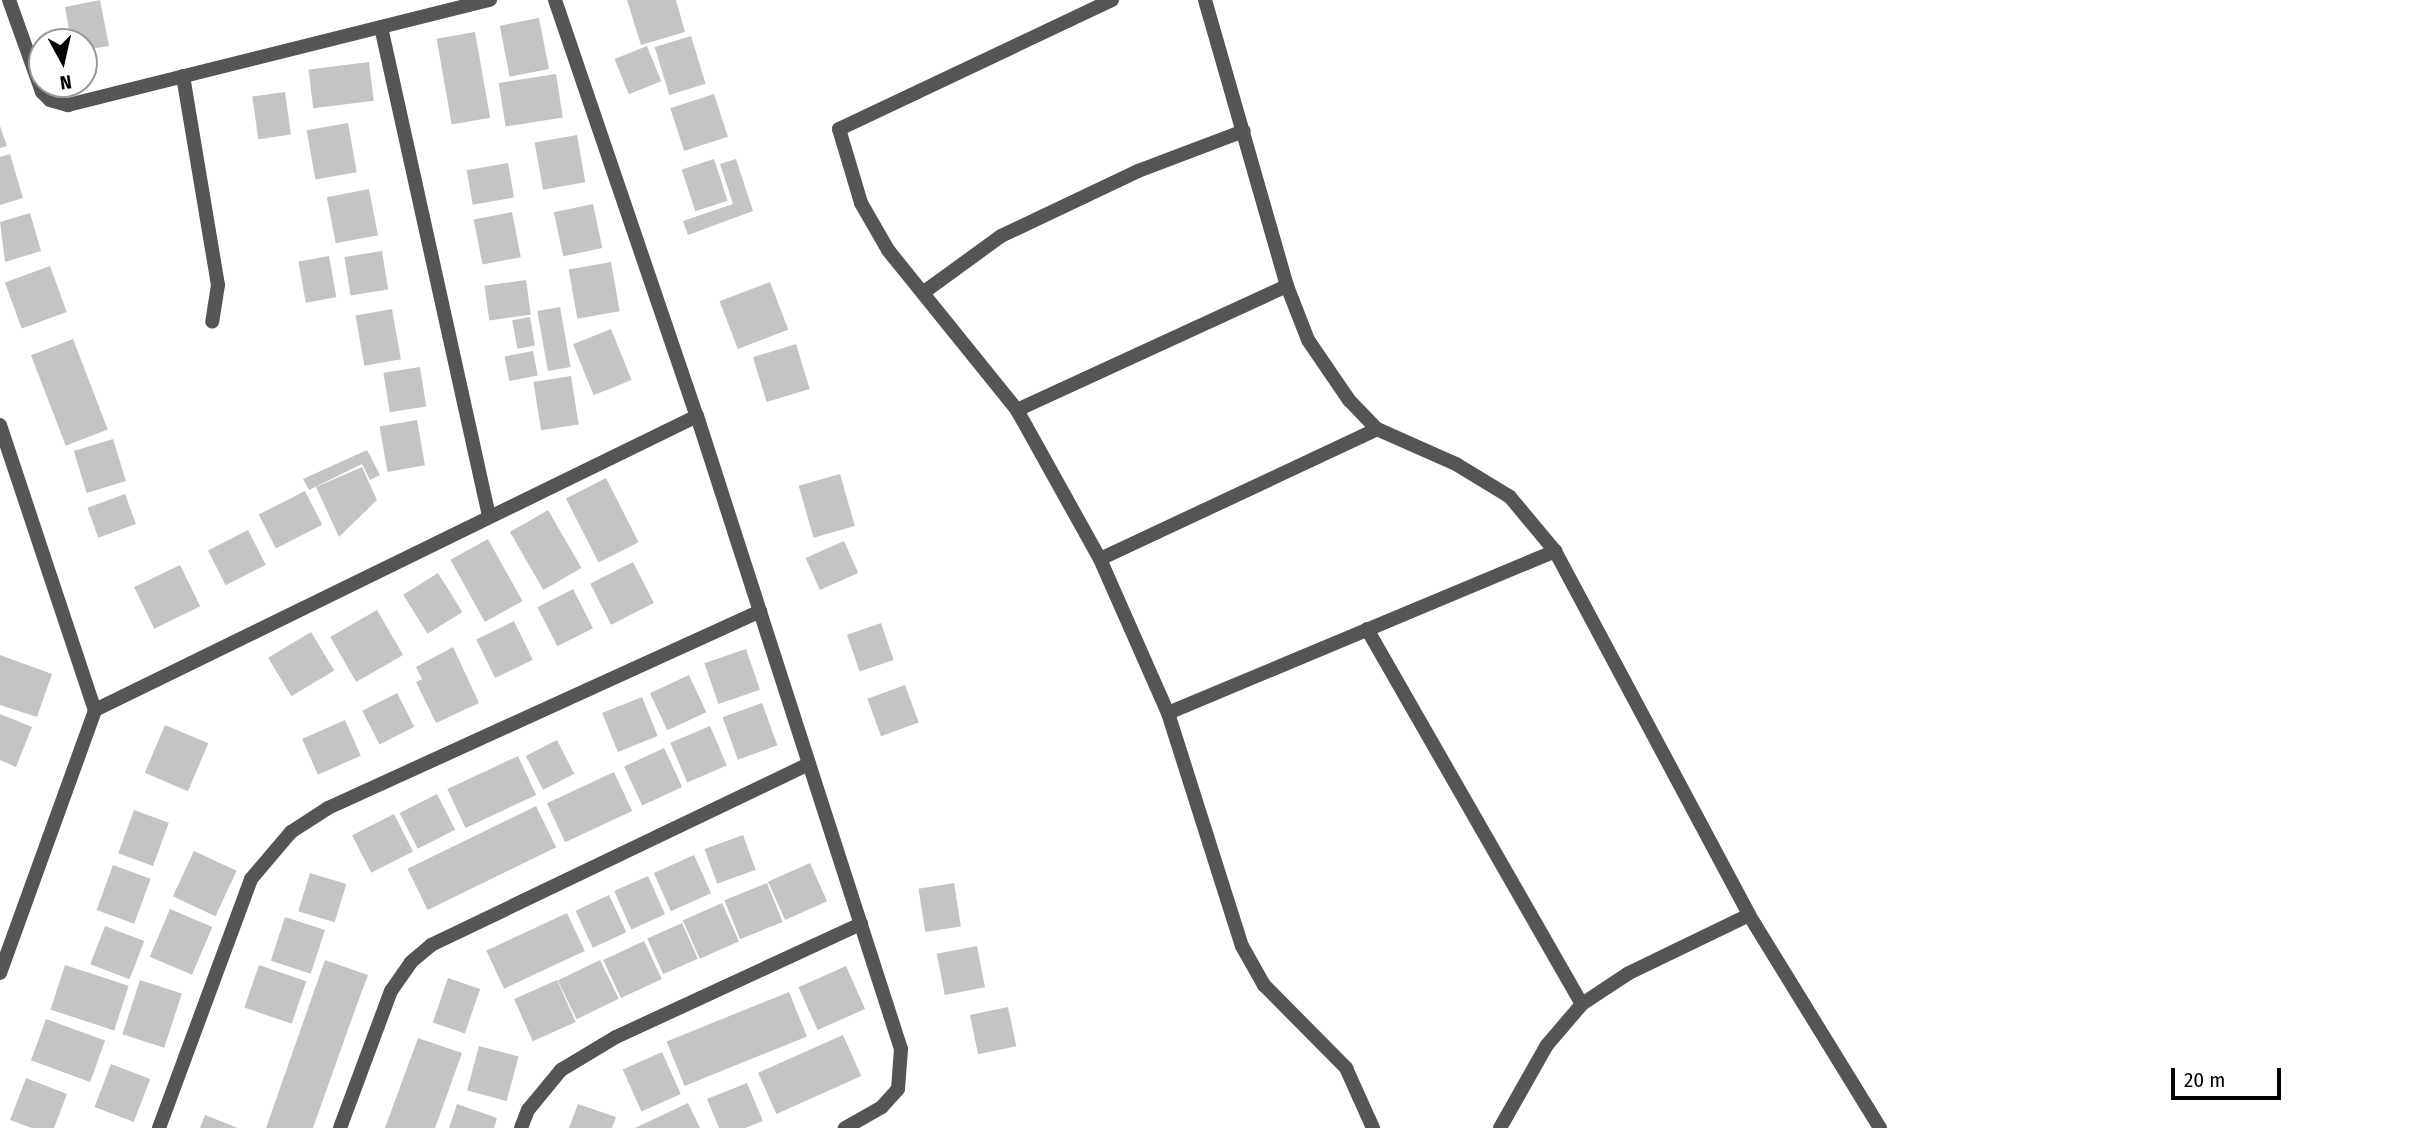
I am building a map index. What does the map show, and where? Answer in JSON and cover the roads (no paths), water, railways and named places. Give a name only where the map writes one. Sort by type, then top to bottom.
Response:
[{"type":"street","points":[[9,0],[37,82],[59,105],[490,0]]},
{"type":"street","points":[[555,0],[697,416],[901,1049],[902,1069],[898,1089],[882,1107],[845,1128]]},
{"type":"street","points":[[1112,0],[839,129],[861,203],[888,250],[1017,410],[1100,559],[1168,713],[1242,946],[1264,985],[1346,1068],[1373,1128]]},
{"type":"street","points":[[1205,0],[1287,286],[1308,340],[1349,400],[1377,429],[1457,464],[1510,497],[1555,551],[1749,915],[1880,1128]]},
{"type":"street","points":[[381,27],[489,516]]},
{"type":"street","points":[[183,76],[218,285],[212,322]]},
{"type":"street","points":[[924,292],[1001,236],[1138,171],[1244,131]]},
{"type":"street","points":[[1017,410],[1287,286]]},
{"type":"street","points":[[95,710],[697,416]]},
{"type":"street","points":[[0,425],[95,710],[0,973]]},
{"type":"street","points":[[1100,559],[1377,429]]},
{"type":"street","points":[[1168,713],[1555,551]]},
{"type":"street","points":[[159,1128],[251,879],[291,832],[327,808],[760,611]]},
{"type":"street","points":[[1367,629],[1582,1004]]},
{"type":"street","points":[[340,1128],[391,991],[411,962],[431,945],[809,764]]},
{"type":"street","points":[[1500,1128],[1547,1045],[1582,1004],[1629,974],[1749,915]]},
{"type":"street","points":[[521,1128],[528,1110],[561,1070],[616,1037],[860,924]]}]
